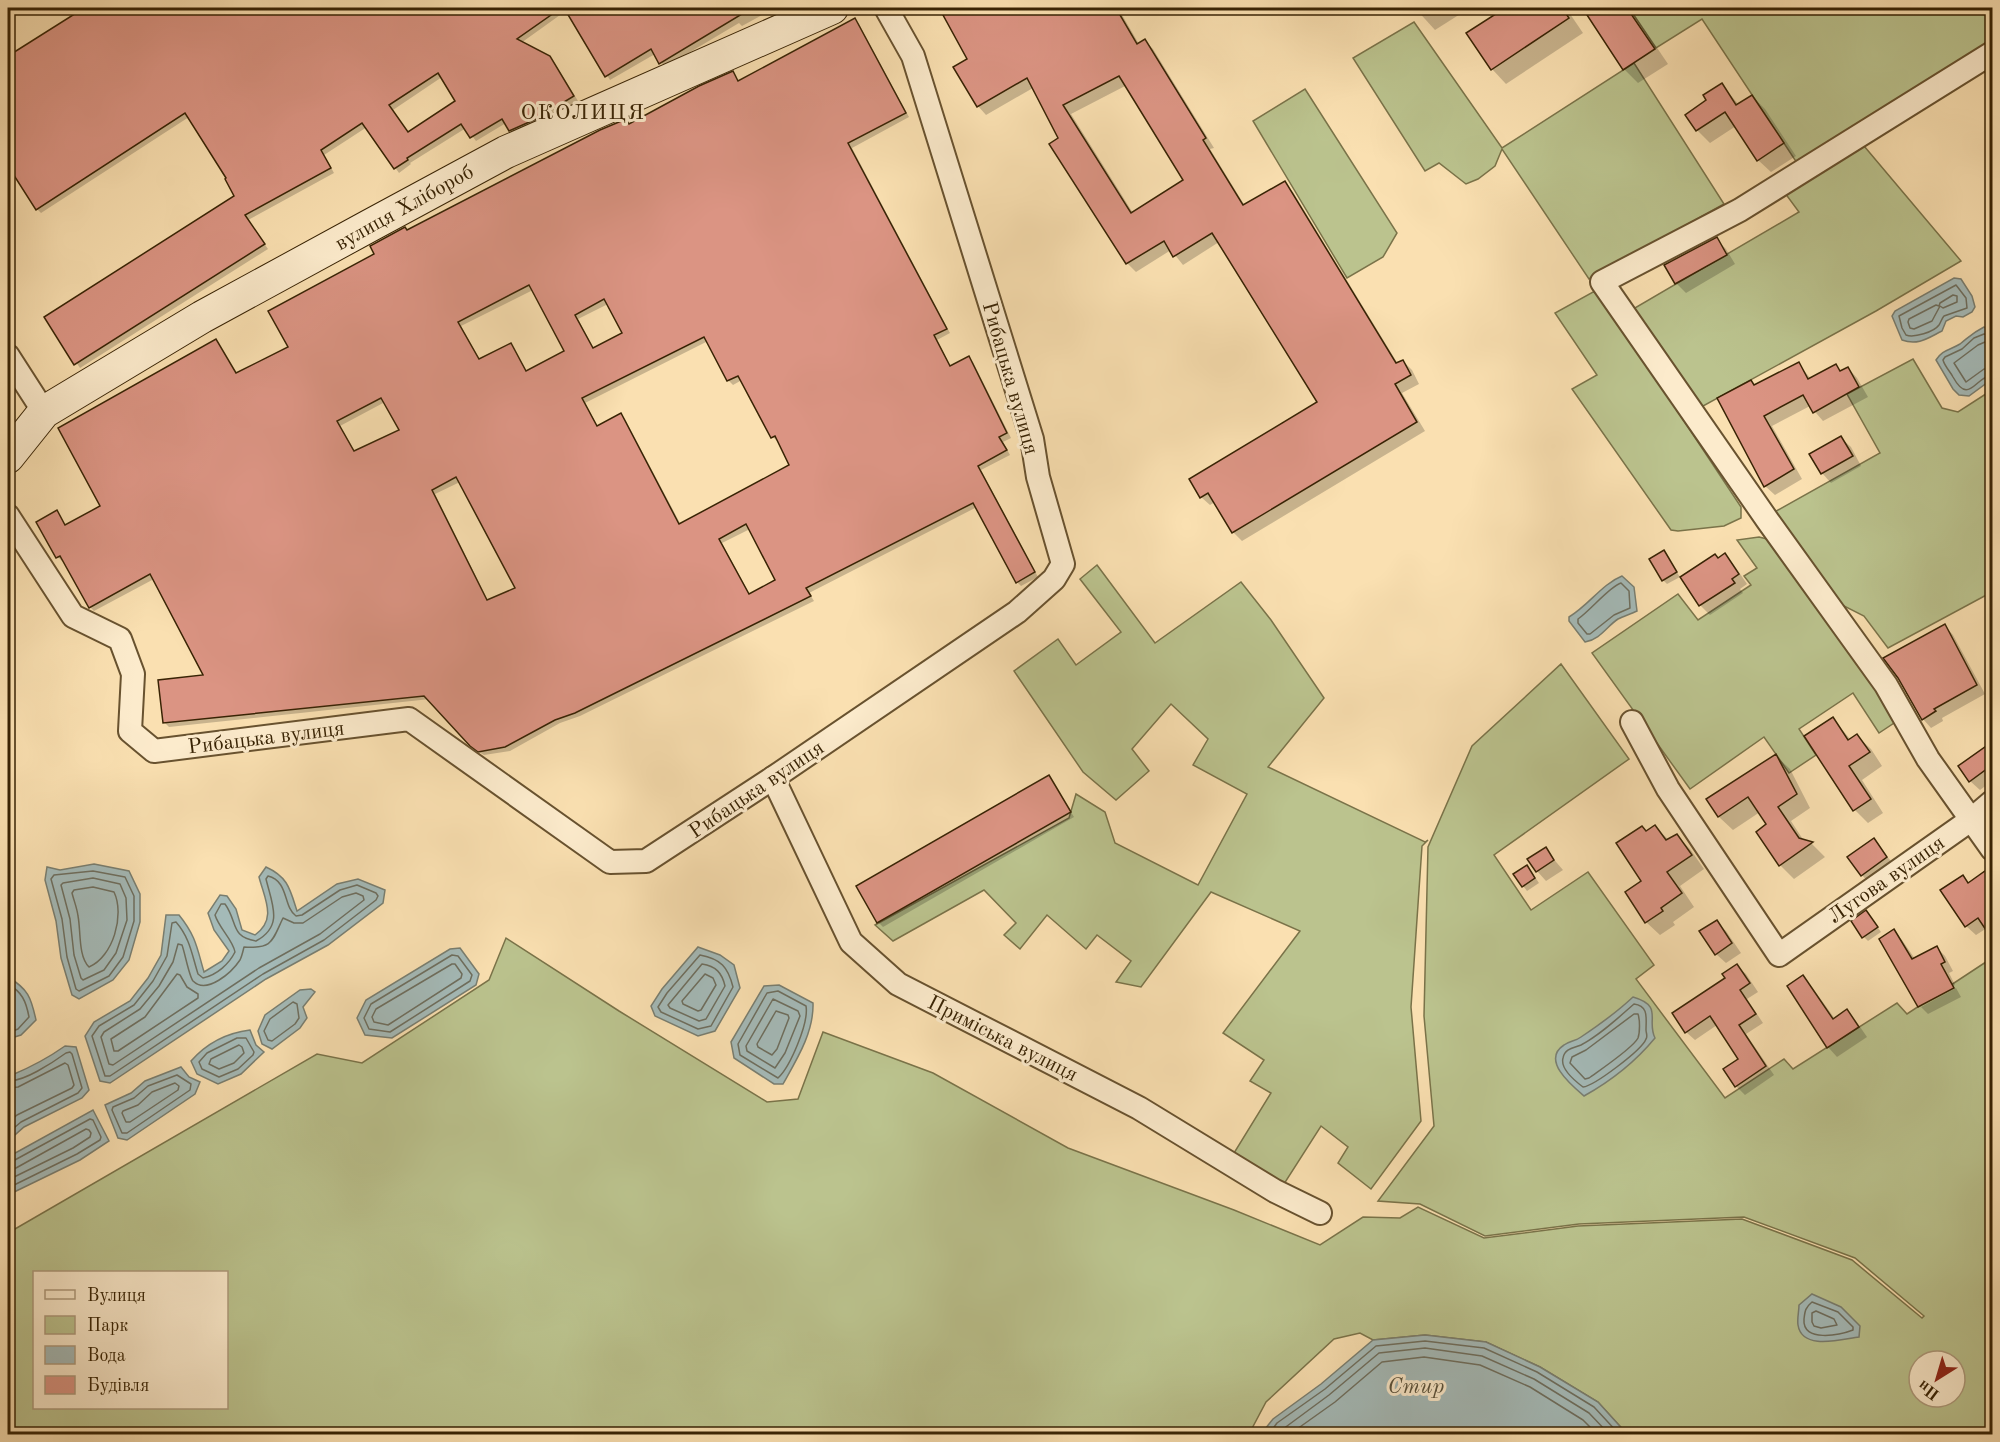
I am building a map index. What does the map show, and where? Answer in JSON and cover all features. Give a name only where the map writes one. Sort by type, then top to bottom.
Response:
[{"type":"street","name":"вулиця Хлібороб","points":[[8,457],[44,412],[202,317],[506,152],[832,8]]},
{"type":"street","name":"Рибацька вулиця","points":[[8,516],[73,616],[120,639],[134,674],[130,731],[154,751],[409,719],[610,862],[646,861],[773,778],[1017,612],[1054,579],[1063,564],[1038,477],[1032,439],[913,56],[886,8]]},
{"type":"street","points":[[1992,53],[1740,210],[1602,282],[1768,521],[1886,685],[1928,759],[1992,849]]},
{"type":"street","points":[[8,356],[44,412]]},
{"type":"street","name":"Лугова вулиця","points":[[1632,722],[1668,789],[1779,955],[1972,819],[1992,802]]},
{"type":"street","name":"Приміська вулиця","points":[[773,778],[851,942],[898,984],[1138,1108],[1275,1191],[1320,1213]]},
{"type":"green space","points":[[1629,8],[1992,8],[1992,43],[1797,163],[1702,19],[1656,48]]},
{"type":"green space","points":[[1414,22],[1502,148],[1634,63],[1724,204],[1589,279],[1502,149],[1495,166],[1478,179],[1466,184],[1439,163],[1425,171],[1353,58]]},
{"type":"green space","points":[[1305,89],[1397,233],[1383,257],[1347,278],[1253,121]]},
{"type":"green space","points":[[1854,145],[1864,146],[1961,261],[1876,311],[1694,411],[1628,312],[1799,212],[1782,189]]},
{"type":"green space","points":[[1593,292],[1600,294],[1741,507],[1741,518],[1724,526],[1671,530],[1572,389],[1597,375],[1555,313]]},
{"type":"green space","points":[[1913,359],[1942,408],[1958,412],[1992,390],[1992,592],[1888,648],[1864,616],[1842,605],[1771,514],[1880,453],[1847,394]]},
{"type":"green space","points":[[1759,537],[1775,541],[1900,719],[1879,733],[1853,693],[1799,729],[1816,755],[1789,773],[1764,737],[1690,789],[1592,653],[1678,594],[1698,620],[1751,585],[1744,576],[1757,568],[1737,540]]},
{"type":"green space","points":[[1097,565],[1155,643],[1241,582],[1271,620],[1324,698],[1268,767],[1425,842],[1428,840],[1422,846],[1411,1007],[1421,1121],[1371,1189],[1338,1163],[1348,1147],[1321,1126],[1284,1184],[1234,1153],[1271,1093],[1250,1081],[1264,1060],[1223,1033],[1300,931],[1211,892],[1141,987],[1116,982],[1131,961],[1097,935],[1086,949],[1047,915],[1020,949],[1004,935],[1016,923],[984,890],[893,941],[875,925],[1069,818],[1076,794],[1105,812],[1115,843],[1198,885],[1247,794],[1193,765],[1208,739],[1171,704],[1132,749],[1149,771],[1116,800],[1083,772],[1014,671],[1058,639],[1076,665],[1121,632],[1080,579]]},
{"type":"green space","points":[[1561,664],[1629,759],[1494,855],[1531,910],[1588,872],[1654,965],[1636,979],[1725,1098],[1784,1059],[1793,1069],[1897,1003],[1907,1014],[1992,958],[1992,1434],[1627,1434],[1598,1402],[1540,1367],[1486,1342],[1425,1335],[1373,1340],[1360,1333],[1334,1339],[1266,1402],[1249,1434],[8,1434],[8,1233],[317,1054],[362,1063],[489,980],[506,938],[767,1102],[798,1099],[823,1032],[933,1073],[1068,1148],[1320,1245],[1363,1217],[1400,1218],[1418,1207],[1484,1238],[1578,1226],[1742,1219],[1852,1260],[1922,1318],[1924,1316],[1855,1258],[1744,1217],[1579,1224],[1485,1236],[1420,1204],[1378,1201],[1434,1126],[1424,1016],[1428,847],[1472,746]]},
{"type":"water","points":[[1954,278],[1961,279],[1972,296],[1975,307],[1972,312],[1946,321],[1942,331],[1923,340],[1908,342],[1902,340],[1892,316],[1895,311]]},
{"type":"water","points":[[1984,327],[1992,330],[1992,379],[1969,396],[1959,395],[1936,360],[1944,352]]},
{"type":"water","points":[[1622,576],[1634,587],[1637,611],[1618,619],[1600,635],[1585,642],[1569,621],[1569,617],[1608,584]]},
{"type":"water","points":[[94,864],[129,871],[140,894],[140,922],[129,960],[113,980],[79,999],[72,995],[61,958],[56,921],[45,880],[47,867],[60,870]]},
{"type":"water","points":[[266,867],[284,880],[297,911],[337,884],[358,879],[385,890],[383,903],[328,945],[266,979],[110,1083],[100,1081],[85,1036],[94,1022],[130,1001],[148,978],[161,955],[166,915],[179,915],[185,922],[195,942],[204,972],[222,961],[229,951],[214,930],[208,913],[220,895],[227,896],[236,909],[242,930],[255,935],[262,929],[268,916],[268,909],[259,877]]},
{"type":"water","points":[[698,947],[720,955],[734,965],[740,988],[715,1031],[698,1036],[655,1016],[651,1006],[662,989]]},
{"type":"water","points":[[460,948],[479,974],[476,985],[392,1038],[365,1035],[357,1018],[366,1000],[450,949]]},
{"type":"water","points":[[8,977],[28,994],[36,1020],[21,1035],[8,1039]]},
{"type":"water","points":[[779,985],[813,1003],[813,1014],[808,1035],[794,1065],[783,1084],[774,1084],[734,1058],[731,1042],[764,986]]},
{"type":"water","points":[[311,989],[315,992],[303,1007],[307,1018],[300,1028],[272,1049],[262,1044],[258,1031],[265,1015],[300,990]]},
{"type":"water","points":[[1633,997],[1651,1009],[1655,1038],[1622,1070],[1584,1096],[1560,1072],[1556,1058],[1558,1051],[1601,1023]]},
{"type":"water","points":[[250,1030],[256,1045],[264,1052],[241,1074],[218,1084],[197,1074],[191,1061],[203,1049],[217,1040]]},
{"type":"water","points":[[65,1046],[76,1047],[89,1090],[82,1098],[24,1127],[8,1141],[8,1072],[12,1075],[19,1072]]},
{"type":"water","points":[[181,1067],[189,1077],[200,1082],[195,1094],[127,1140],[118,1138],[105,1105],[131,1093],[145,1081]]},
{"type":"water","points":[[93,1110],[109,1141],[80,1160],[8,1195],[8,1157]]},
{"type":"water","points":[[1812,1294],[1841,1307],[1860,1326],[1859,1337],[1824,1342],[1807,1338],[1801,1333],[1798,1325],[1799,1305]]},
{"type":"water","name":"Стир","points":[[1425,1335],[1486,1342],[1540,1367],[1598,1402],[1627,1434],[1261,1434],[1273,1419],[1321,1384],[1373,1340]]},
{"type":"building","points":[[84,8],[561,8],[517,39],[550,56],[574,96],[536,119],[509,131],[502,119],[470,138],[461,124],[407,158],[408,160],[394,169],[362,123],[321,150],[331,168],[245,215],[265,244],[74,365],[44,317],[234,196],[226,178],[185,113],[36,210],[8,166],[8,56]],"holes":[[[438,73],[455,101],[408,132],[389,105]]]},
{"type":"building","points":[[564,8],[752,8],[659,64],[651,49],[605,77]]},
{"type":"building","points":[[955,8],[1116,8],[1137,44],[1145,39],[1206,138],[1203,140],[1243,205],[1285,181],[1396,363],[1403,360],[1411,375],[1395,384],[1417,422],[1232,533],[1208,493],[1200,498],[1189,479],[1317,402],[1212,233],[1173,257],[1164,241],[1126,264],[1049,144],[1058,138],[1027,78],[977,107],[953,67],[967,59],[943,15]],"holes":[[[1119,76],[1183,180],[1131,213],[1063,105]]]},
{"type":"building","points":[[1505,8],[1562,8],[1569,18],[1491,70],[1466,33]]},
{"type":"building","points":[[1599,8],[1627,8],[1655,49],[1623,70],[1587,15]]},
{"type":"building","points":[[855,18],[906,113],[848,143],[947,329],[934,335],[950,366],[969,356],[1007,433],[999,437],[1007,450],[978,466],[1035,572],[1016,583],[973,503],[806,588],[811,596],[575,713],[555,720],[505,747],[478,752],[424,696],[163,723],[158,680],[203,675],[150,574],[89,608],[60,556],[56,558],[36,522],[57,510],[65,525],[100,506],[58,428],[216,339],[236,373],[288,347],[268,311],[374,254],[370,246],[405,227],[407,230],[600,130],[626,119],[629,124],[699,86],[733,71],[738,81]],"holes":[[[529,285],[564,351],[526,371],[511,343],[479,359],[458,322]],[[604,299],[622,333],[593,348],[575,315]],[[704,337],[727,381],[738,376],[771,438],[775,436],[789,465],[679,524],[621,413],[597,426],[582,398]],[[381,398],[399,430],[354,451],[337,421]],[[456,477],[515,588],[487,600],[432,490]],[[746,524],[775,580],[749,594],[719,539]]]},
{"type":"building","points":[[1722,83],[1736,105],[1752,95],[1784,143],[1757,161],[1725,112],[1696,131],[1685,115],[1706,100],[1703,95]]},
{"type":"building","points":[[1717,237],[1727,255],[1675,284],[1664,265]]},
{"type":"building","points":[[1799,362],[1808,379],[1836,364],[1840,371],[1848,367],[1859,387],[1813,413],[1803,395],[1764,416],[1794,469],[1764,487],[1717,398],[1751,380],[1754,385]]},
{"type":"building","points":[[1841,436],[1853,456],[1821,474],[1809,454]]},
{"type":"building","points":[[1664,550],[1677,572],[1662,581],[1649,559]]},
{"type":"building","points":[[1725,553],[1739,574],[1732,579],[1735,583],[1699,606],[1680,577],[1715,554],[1718,558]]},
{"type":"building","points":[[1945,624],[1977,685],[1934,709],[1936,711],[1922,720],[1898,678],[1883,658]]},
{"type":"building","points":[[1833,717],[1848,740],[1857,734],[1870,752],[1849,766],[1871,799],[1853,811],[1804,736]]},
{"type":"building","points":[[1992,742],[1992,765],[1969,782],[1958,766]]},
{"type":"building","points":[[1776,754],[1797,794],[1778,807],[1799,838],[1813,842],[1779,866],[1756,832],[1766,824],[1748,797],[1718,817],[1706,799]]},
{"type":"building","points":[[1049,775],[1071,812],[877,923],[856,886]]},
{"type":"building","points":[[1655,825],[1666,840],[1677,834],[1692,855],[1667,872],[1682,893],[1661,908],[1663,911],[1645,923],[1625,892],[1641,881],[1616,843],[1642,826],[1646,831]]},
{"type":"building","points":[[1874,838],[1887,857],[1861,876],[1847,857]]},
{"type":"building","points":[[1546,847],[1554,860],[1536,872],[1527,859]]},
{"type":"building","points":[[1527,865],[1535,878],[1522,887],[1513,874]]},
{"type":"building","points":[[1992,866],[1992,939],[1978,918],[1965,927],[1940,890],[1963,875],[1968,883]]},
{"type":"building","points":[[1866,910],[1878,927],[1862,938],[1851,921]]},
{"type":"building","points":[[1717,920],[1732,943],[1715,955],[1699,931]]},
{"type":"building","points":[[1894,929],[1912,959],[1937,946],[1945,962],[1941,964],[1954,988],[1918,1007],[1879,939]]},
{"type":"building","points":[[1737,964],[1750,983],[1740,990],[1756,1014],[1739,1025],[1766,1066],[1735,1087],[1723,1069],[1738,1059],[1710,1016],[1685,1033],[1672,1013],[1725,978],[1722,974]]},
{"type":"building","points":[[1803,975],[1833,1019],[1847,1009],[1859,1027],[1827,1048],[1787,986]]},
{"type":"district","name":"ОКОЛИЦЯ","points":[[583,111]]}]
